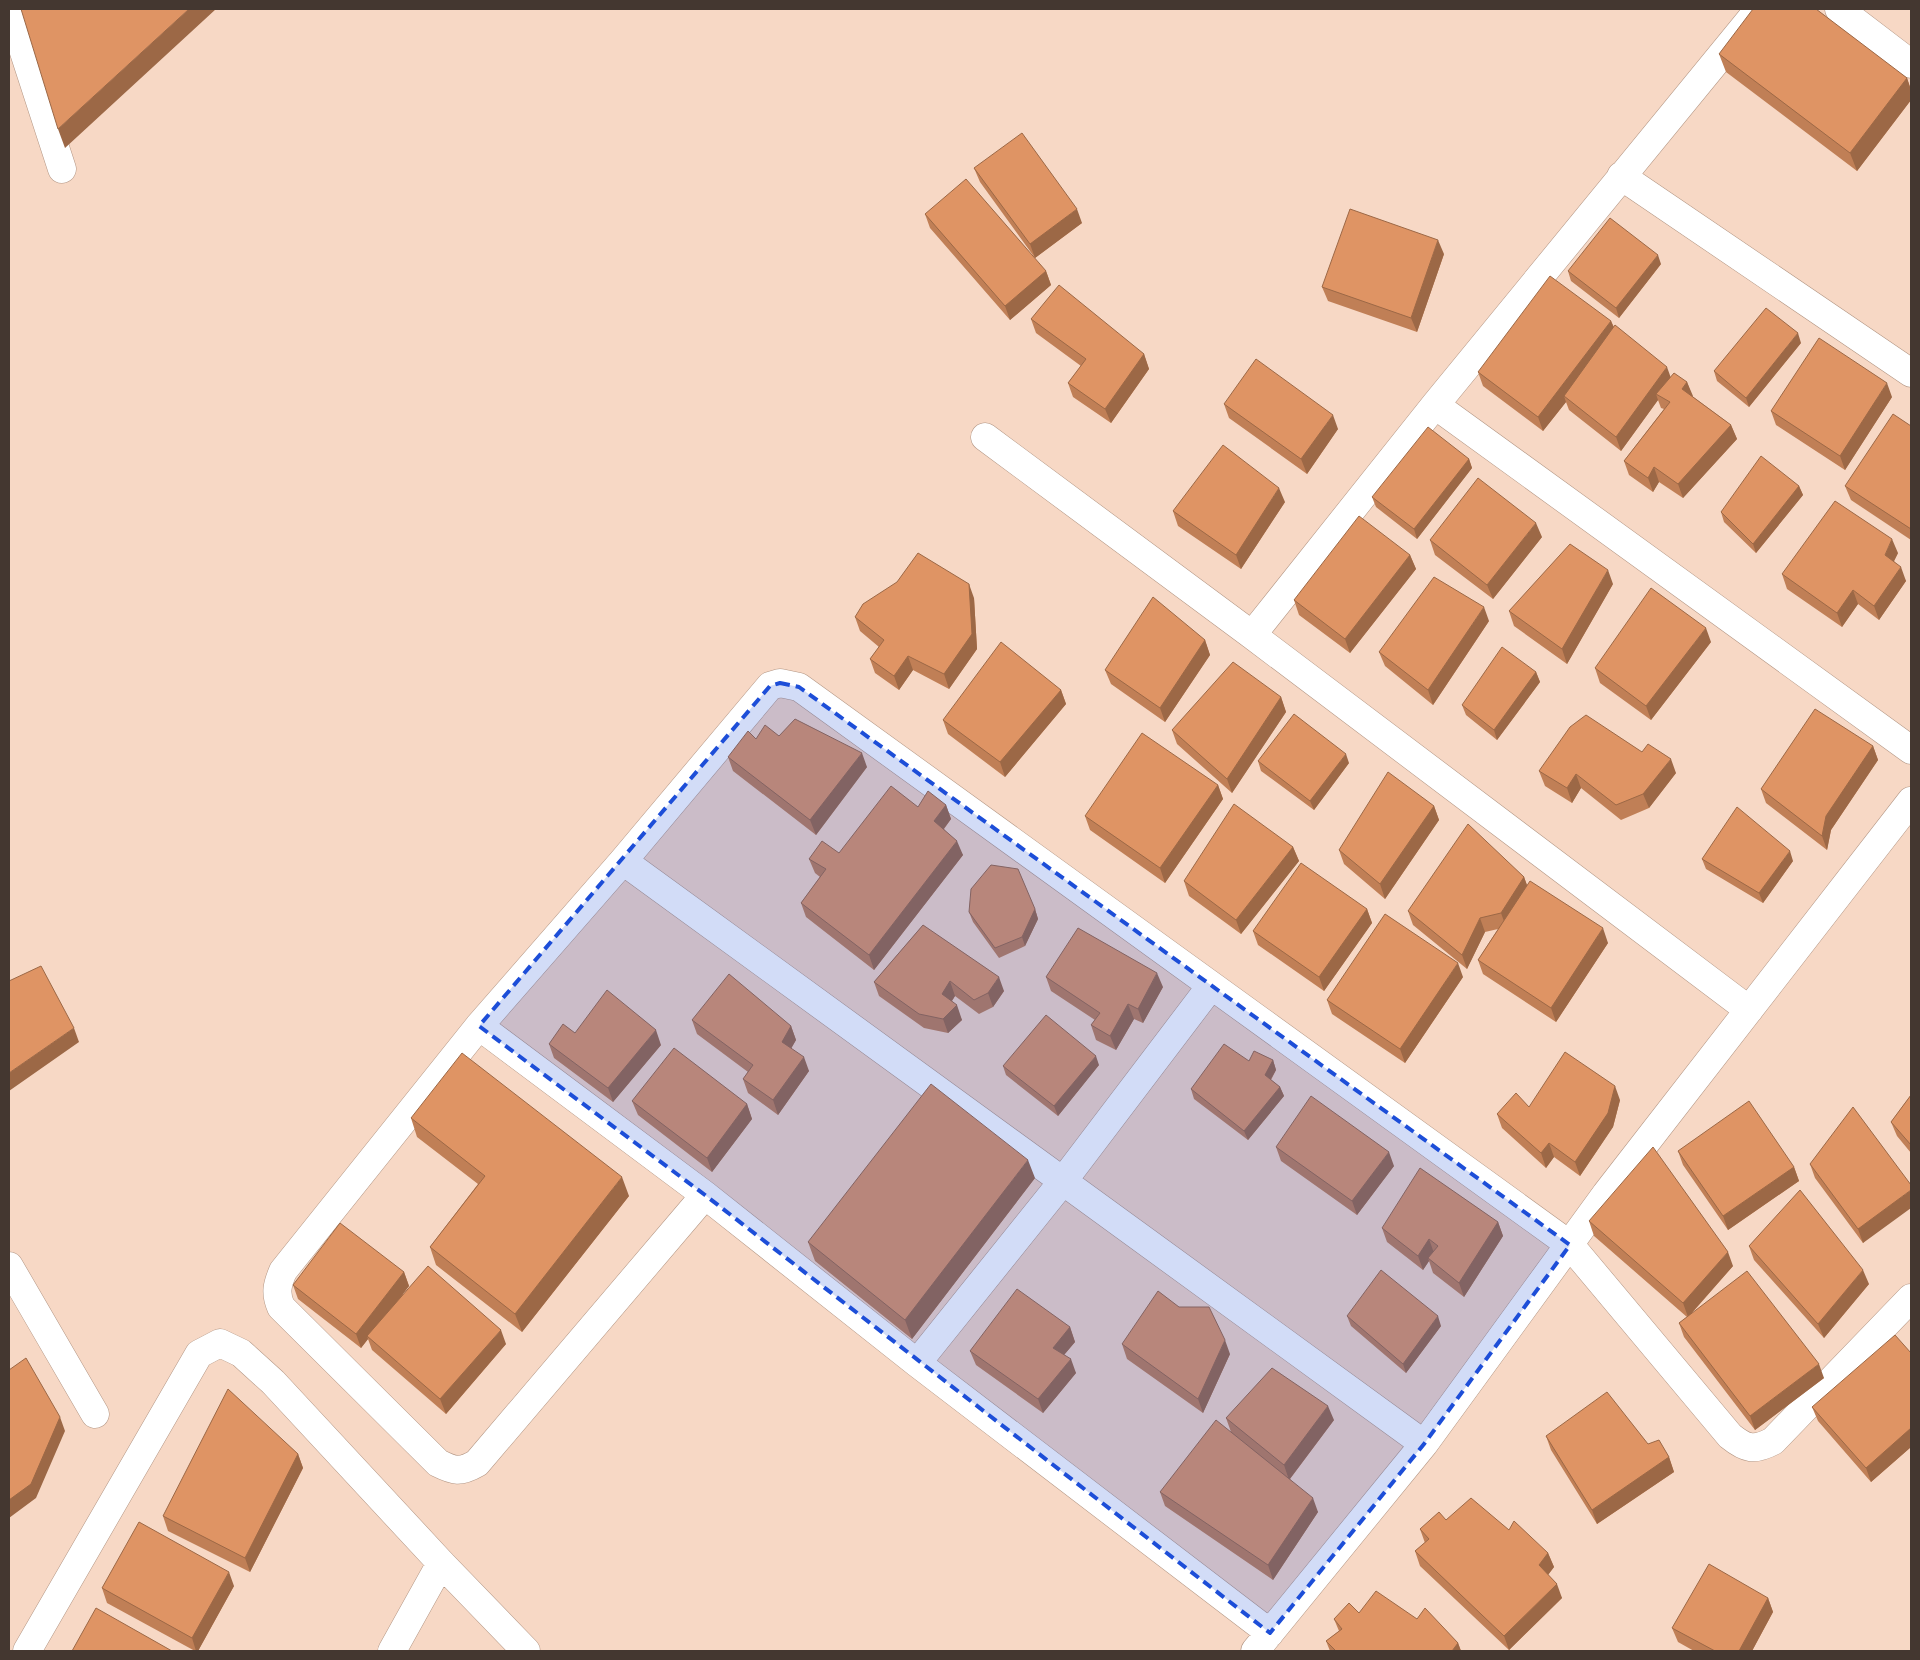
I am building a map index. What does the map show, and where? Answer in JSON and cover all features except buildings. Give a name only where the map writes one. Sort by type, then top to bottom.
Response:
[{"type":"street","points":[[10,9],[62,170]]},
{"type":"street","points":[[1252,635],[1435,405],[1759,9]]},
{"type":"street","points":[[1839,9],[1911,64]]},
{"type":"street","points":[[1621,176],[1911,373]]},
{"type":"street","points":[[1435,405],[1911,750]]},
{"type":"street","points":[[985,437],[1252,635],[1749,1010]]},
{"type":"street","points":[[706,1195],[476,1463],[465,1470],[450,1469],[438,1463],[281,1307],[276,1297],[277,1286],[283,1272],[479,1026],[623,861],[770,686],[780,683],[799,687],[1570,1245],[1730,1436],[1740,1444],[1751,1448],[1761,1447],[1773,1441],[1911,1298]]},
{"type":"street","points":[[479,1026],[706,1195],[1263,1642],[1424,1444],[1570,1245],[1911,801]]},
{"type":"street","points":[[623,861],[1424,1444]]},
{"type":"street","points":[[917,1363],[1063,1181],[1211,986]]},
{"type":"street","points":[[9,1266],[95,1414]]},
{"type":"street","points":[[27,1651],[199,1354],[220,1343],[241,1352],[273,1382],[441,1563],[526,1651]]},
{"type":"street","points":[[392,1651],[441,1563]]},
{"type":"highlighted area","points":[[780,683],[799,687],[1570,1245],[1424,1444],[1270,1633],[705,1195],[479,1026],[770,686]]}]
